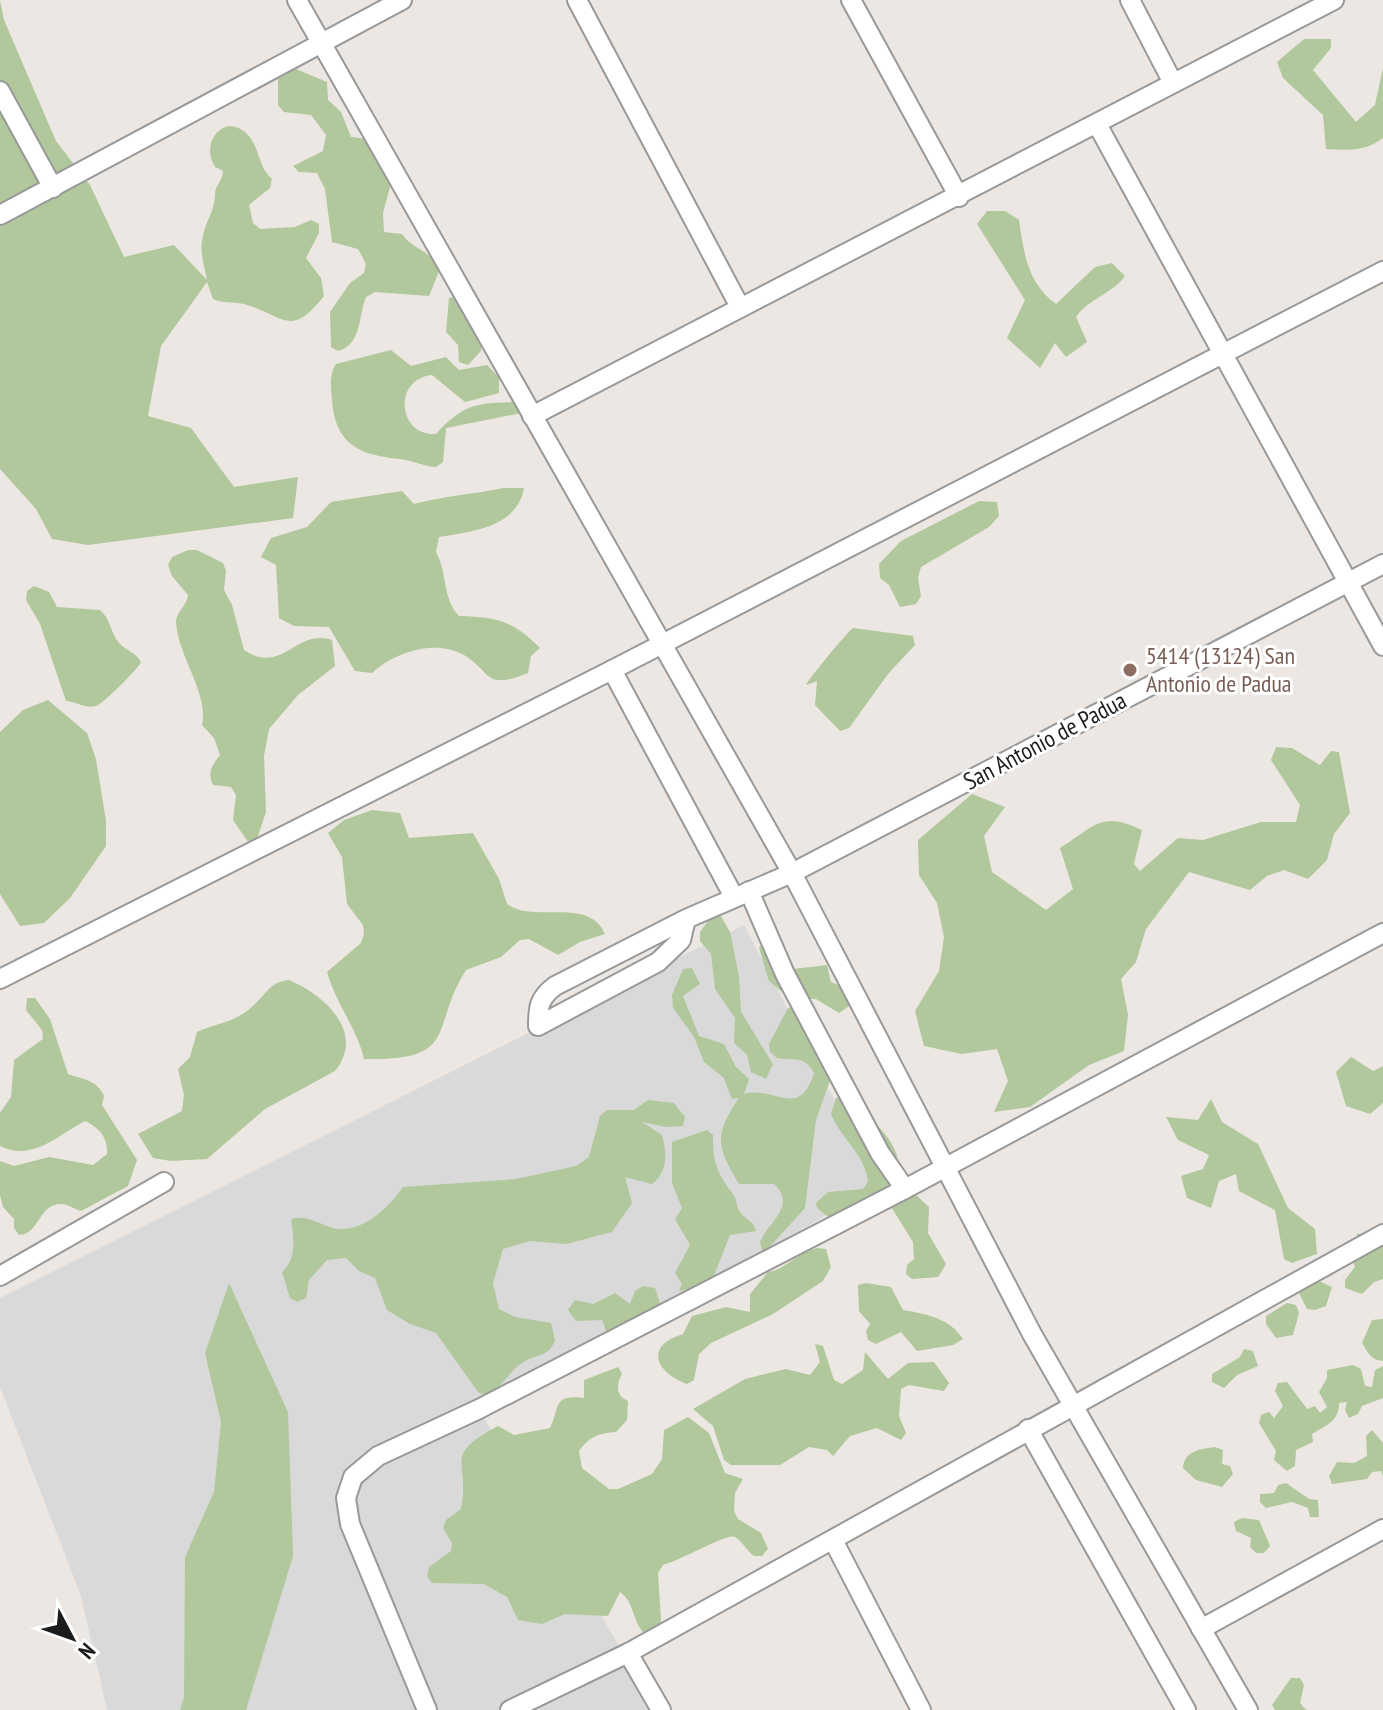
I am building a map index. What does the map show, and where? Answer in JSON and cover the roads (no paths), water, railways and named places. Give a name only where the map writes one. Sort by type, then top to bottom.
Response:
[{"type":"street","points":[[297,0],[792,873],[943,1169],[1073,1405],[1248,1710]]},
{"type":"street","points":[[0,215],[402,0]]},
{"type":"street","points":[[577,0],[740,307]]},
{"type":"street","points":[[851,0],[959,197]]},
{"type":"street","points":[[1130,0],[1173,83]]},
{"type":"street","points":[[532,416],[1334,0]]},
{"type":"street","points":[[0,91],[53,188]]},
{"type":"street","points":[[1097,124],[1383,646]]},
{"type":"street","points":[[0,979],[612,670],[1383,271]]},
{"type":"street","name":"San Antonio de Padua","points":[[686,919],[681,940],[673,951],[658,962],[538,1026],[539,1004],[544,994],[555,986],[686,919],[792,873],[1383,564]]},
{"type":"street","points":[[612,670],[742,894],[880,1153],[905,1189]]},
{"type":"street","points":[[427,1710],[350,1524],[346,1498],[353,1477],[378,1456],[479,1409],[905,1189],[1383,933]]},
{"type":"street","points":[[0,1276],[164,1182]]},
{"type":"street","points":[[510,1710],[628,1653],[1383,1234]]},
{"type":"street","points":[[1028,1429],[1186,1710]]},
{"type":"street","points":[[1201,1629],[1383,1529]]},
{"type":"street","points":[[833,1540],[921,1710]]},
{"type":"street","points":[[628,1653],[661,1710]]},
{"type":"place","name":"5414 (13124) San Antonio de Padua","points":[[1130,670]]}]
